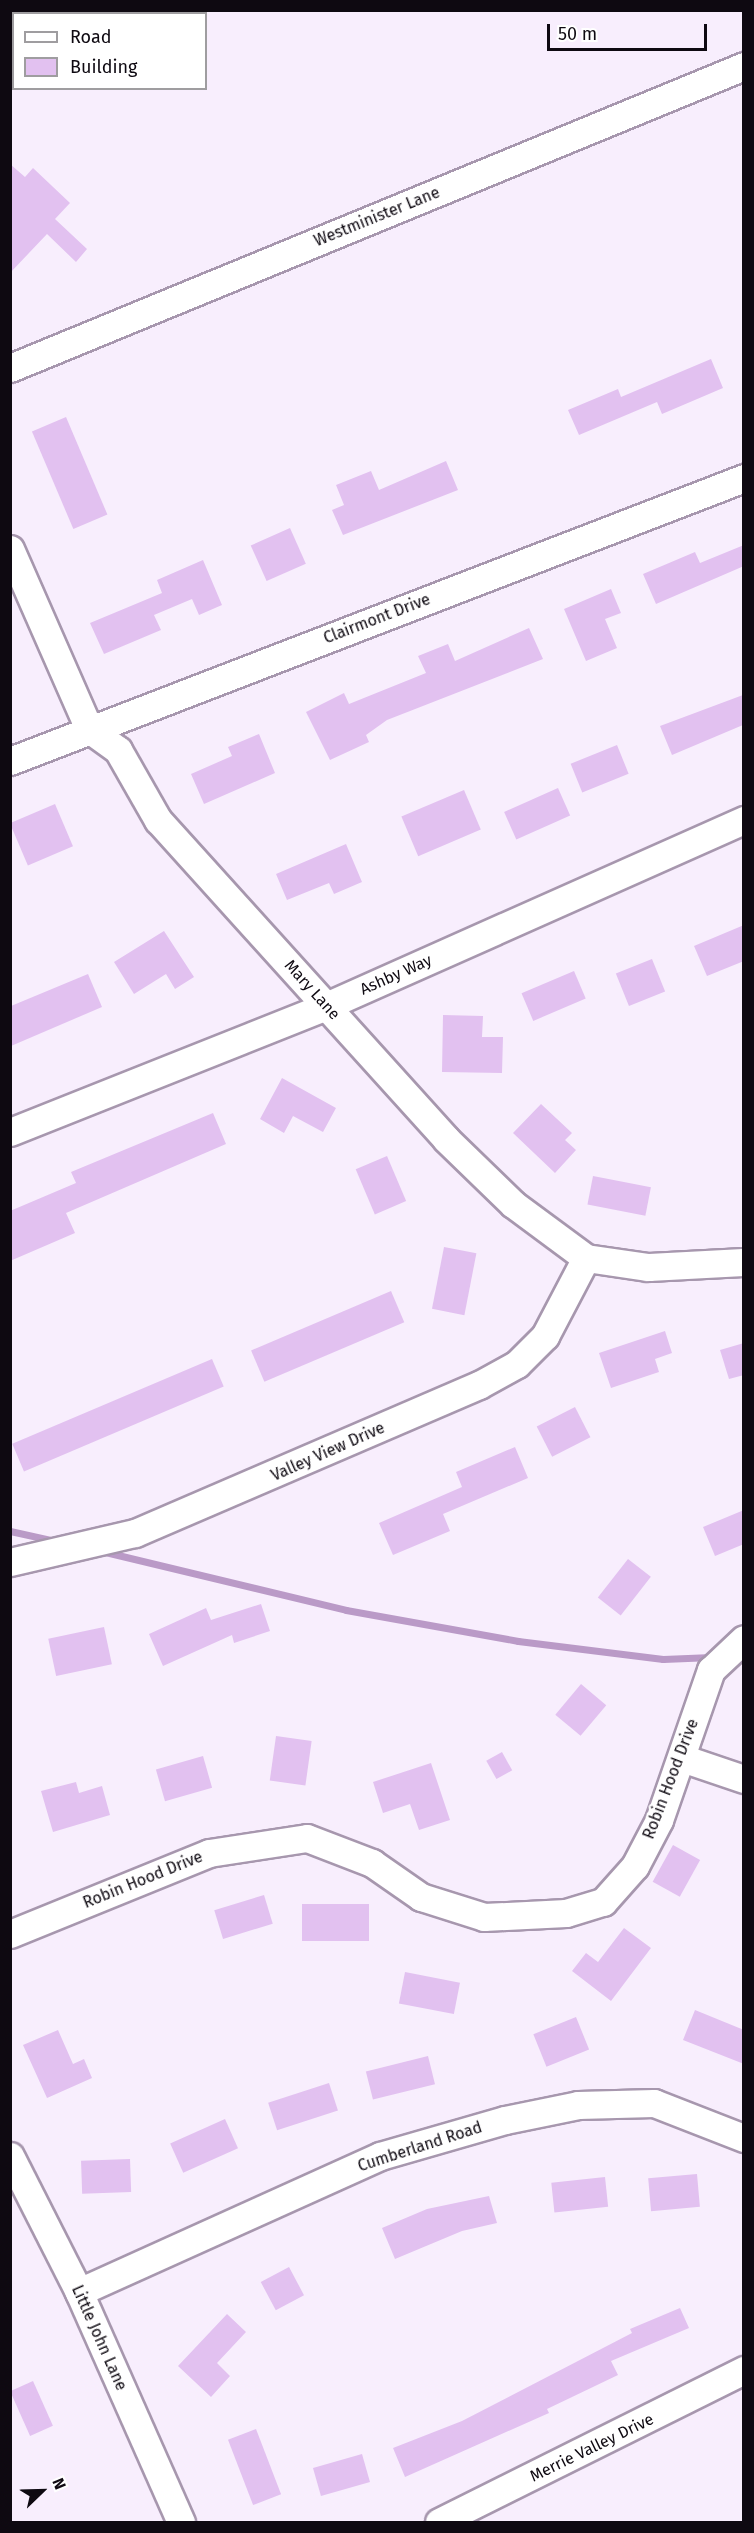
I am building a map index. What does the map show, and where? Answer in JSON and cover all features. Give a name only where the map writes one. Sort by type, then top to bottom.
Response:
[{"type":"street","name":"Westminister Lane","points":[[10,368],[744,66]]},
{"type":"street","name":"Clairmont Drive","points":[[10,761],[744,478]]},
{"type":"street","name":"Mary Lane","points":[[10,549],[89,729],[117,750],[158,820],[210,883],[504,1196],[586,1258],[648,1267],[744,1262]]},
{"type":"street","name":"Ashby Way","points":[[10,1132],[326,1006],[744,820]]},
{"type":"street","name":"Valley View Drive","points":[[10,1562],[135,1533],[479,1385],[517,1364],[545,1336],[586,1258]]},
{"type":"street","name":"Robin Hood Drive","points":[[10,1934],[209,1853],[308,1838],[372,1863],[421,1897],[484,1917],[566,1913],[603,1902],[635,1866],[682,1758],[711,1670],[744,1639]]},
{"type":"street","points":[[682,1758],[744,1779]]},
{"type":"street","name":"Cumberland Road","points":[[80,2292],[380,2156],[505,2120],[578,2105],[654,2103],[744,2138]]},
{"type":"street","name":"Little John Lane","points":[[10,2156],[80,2292],[182,2523]]},
{"type":"street","name":"Merrie Valley Drive","points":[[439,2523],[744,2370]]},
{"type":"building","points":[[10,164],[25,177],[33,168],[70,203],[55,219],[87,249],[76,262],[47,234],[10,273]]},
{"type":"building","points":[[711,359],[723,388],[662,414],[657,402],[579,435],[568,410],[618,389],[621,397]]},
{"type":"building","points":[[66,417],[107,515],[73,529],[32,431]]},
{"type":"building","points":[[446,461],[458,490],[343,535],[332,510],[344,505],[336,485],[371,471],[379,490]]},
{"type":"building","points":[[290,528],[306,564],[267,581],[251,545]]},
{"type":"building","points":[[744,545],[744,566],[656,604],[643,574],[695,552],[700,563]]},
{"type":"building","points":[[203,560],[222,605],[199,615],[192,599],[154,615],[161,630],[104,654],[90,623],[162,593],[157,580]]},
{"type":"building","points":[[611,589],[621,613],[605,619],[617,648],[586,661],[564,609]]},
{"type":"building","points":[[529,628],[543,659],[387,720],[366,735],[369,742],[330,760],[306,712],[344,693],[349,704],[426,673],[418,656],[448,644],[455,661]]},
{"type":"building","points":[[743,695],[743,725],[672,755],[660,726]]},
{"type":"building","points":[[259,734],[275,773],[204,804],[191,774],[232,756],[228,747]]},
{"type":"building","points":[[617,745],[629,774],[582,792],[571,764]]},
{"type":"building","points":[[558,788],[570,815],[516,839],[504,812]]},
{"type":"building","points":[[464,790],[481,830],[418,856],[401,817]]},
{"type":"building","points":[[55,804],[73,846],[28,865],[10,823]]},
{"type":"building","points":[[346,844],[362,882],[334,894],[329,883],[287,900],[276,874]]},
{"type":"building","points":[[744,925],[744,961],[707,976],[694,946]]},
{"type":"building","points":[[164,931],[194,977],[175,989],[166,974],[134,994],[114,962]]},
{"type":"building","points":[[652,959],[665,991],[629,1006],[616,974]]},
{"type":"building","points":[[574,971],[586,999],[533,1021],[522,993]]},
{"type":"building","points":[[88,974],[102,1007],[11,1046],[11,1006]]},
{"type":"building","points":[[443,1015],[483,1016],[482,1037],[503,1037],[502,1073],[442,1072]]},
{"type":"building","points":[[282,1078],[336,1108],[323,1132],[293,1116],[284,1133],[260,1119]]},
{"type":"building","points":[[541,1104],[572,1133],[565,1140],[576,1150],[555,1173],[513,1133]]},
{"type":"building","points":[[213,1113],[226,1144],[66,1213],[75,1233],[10,1261],[10,1211],[76,1183],[71,1172]]},
{"type":"building","points":[[387,1156],[406,1201],[375,1214],[356,1169]]},
{"type":"building","points":[[593,1176],[651,1187],[645,1216],[587,1204]]},
{"type":"building","points":[[444,1247],[476,1253],[464,1315],[432,1309]]},
{"type":"building","points":[[391,1291],[404,1322],[264,1382],[251,1350]]},
{"type":"building","points":[[665,1331],[672,1353],[655,1359],[659,1372],[611,1388],[599,1353]]},
{"type":"building","points":[[744,1343],[744,1375],[729,1379],[720,1350]]},
{"type":"building","points":[[212,1359],[224,1387],[24,1471],[12,1444]]},
{"type":"building","points":[[575,1407],[590,1437],[552,1457],[537,1427]]},
{"type":"building","points":[[515,1447],[528,1478],[443,1514],[450,1531],[393,1555],[379,1523],[462,1487],[456,1472]]},
{"type":"building","points":[[744,1510],[744,1544],[715,1556],[703,1527]]},
{"type":"building","points":[[628,1559],[651,1577],[621,1615],[598,1598]]},
{"type":"building","points":[[261,1604],[270,1631],[234,1643],[232,1635],[163,1666],[149,1634],[206,1608],[211,1620]]},
{"type":"building","points":[[104,1627],[112,1664],[56,1676],[48,1639]]},
{"type":"building","points":[[581,1684],[606,1705],[581,1736],[555,1715]]},
{"type":"building","points":[[276,1736],[312,1741],[305,1786],[270,1781]]},
{"type":"building","points":[[502,1752],[512,1770],[496,1779],[486,1761]]},
{"type":"building","points":[[203,1756],[212,1788],[165,1801],[156,1770]]},
{"type":"building","points":[[431,1763],[450,1820],[419,1830],[410,1804],[383,1813],[373,1782]]},
{"type":"building","points":[[76,1782],[79,1793],[102,1786],[110,1815],[53,1832],[41,1791]]},
{"type":"building","points":[[673,1845],[700,1860],[680,1897],[653,1882]]},
{"type":"building","points":[[264,1895],[273,1924],[223,1939],[214,1910]]},
{"type":"building","points":[[302,1904],[369,1904],[369,1941],[302,1941]]},
{"type":"building","points":[[624,1928],[651,1948],[611,2001],[572,1971],[586,1953],[598,1962]]},
{"type":"building","points":[[405,1972],[460,1983],[454,2014],[399,2003]]},
{"type":"building","points":[[695,2010],[744,2030],[744,2064],[683,2040]]},
{"type":"building","points":[[576,2017],[589,2049],[546,2067],[533,2034]]},
{"type":"building","points":[[58,2030],[73,2064],[84,2059],[92,2078],[47,2098],[23,2045]]},
{"type":"building","points":[[428,2056],[435,2084],[373,2100],[366,2071]]},
{"type":"building","points":[[329,2083],[338,2111],[277,2130],[268,2103]]},
{"type":"building","points":[[225,2119],[238,2148],[183,2173],[170,2143]]},
{"type":"building","points":[[130,2159],[131,2192],[82,2194],[81,2161]]},
{"type":"building","points":[[697,2174],[700,2207],[651,2211],[648,2178]]},
{"type":"building","points":[[605,2177],[608,2207],[554,2212],[551,2183]]},
{"type":"building","points":[[489,2196],[497,2223],[462,2231],[395,2259],[382,2228],[427,2209]]},
{"type":"building","points":[[289,2267],[304,2295],[276,2310],[261,2282]]},
{"type":"building","points":[[680,2308],[689,2328],[611,2361],[618,2375],[547,2409],[549,2413],[405,2477],[393,2448],[462,2421],[632,2333],[630,2329]]},
{"type":"building","points":[[227,2314],[246,2332],[217,2363],[230,2376],[211,2397],[178,2366]]},
{"type":"building","points":[[33,2381],[53,2426],[30,2436],[10,2391]]},
{"type":"building","points":[[256,2429],[281,2494],[253,2505],[228,2440]]},
{"type":"building","points":[[362,2454],[370,2482],[321,2496],[313,2468]]},
{"type":"waterway","points":[[10,1531],[55,1541]]},
{"type":"waterway","points":[[101,1551],[346,1610],[518,1641],[663,1659],[712,1657]]}]
